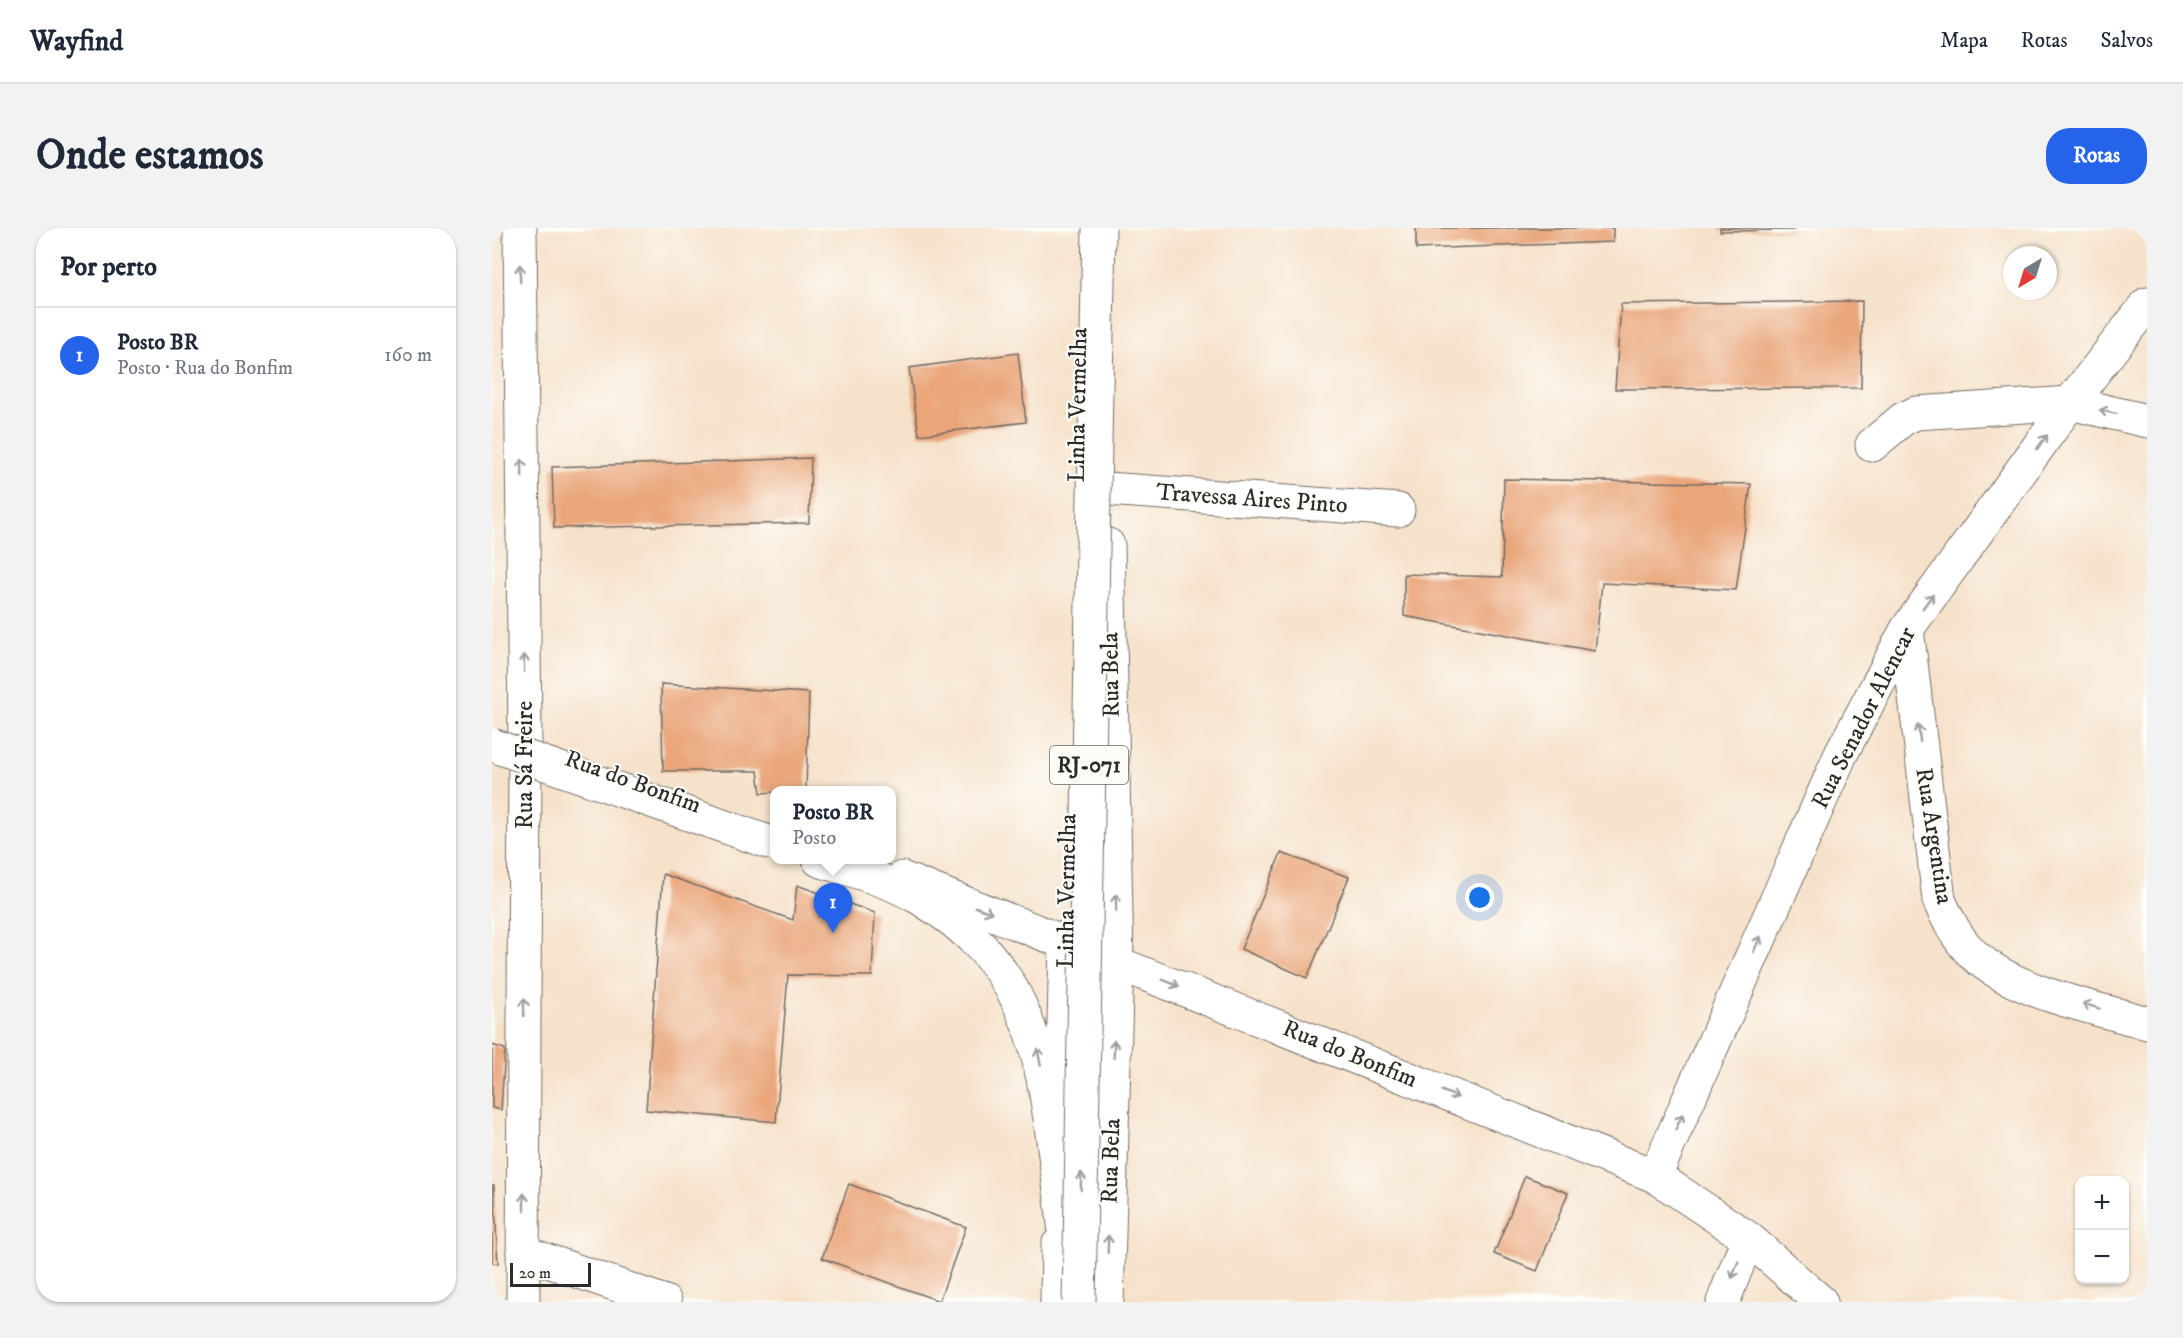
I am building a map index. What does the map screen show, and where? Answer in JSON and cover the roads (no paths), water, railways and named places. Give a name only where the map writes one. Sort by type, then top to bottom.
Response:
[{"type":"main road","name":"Rua Sá Freire","points":[[520,228],[525,743],[523,1302]]},
{"type":"main road","name":"Linha Vermelha","points":[[1057,1302],[1083,228]]},
{"type":"main road","name":"Linha Vermelha","points":[[1079,1302],[1099,228]]},
{"type":"main road","name":"Rua Bela","points":[[1107,1302],[1117,961],[1107,489],[1111,228]]},
{"type":"main road","name":"Rua Senador Alencar","points":[[1655,1176],[1841,754],[1907,629],[2070,403],[2147,304]]},
{"type":"main road","points":[[1872,445],[1903,419],[1916,413],[2070,403],[2147,421]]},
{"type":"main road","name":"Travessa Aires Pinto","points":[[1107,489],[1398,510]]},
{"type":"main road","name":"Rua Argentina","points":[[1907,629],[1939,900],[1953,930],[1974,954],[2009,981],[2147,1023]]},
{"type":"main road","name":"Rua do Bonfim","points":[[492,731],[770,831]]},
{"type":"main road","points":[[492,745],[770,843]]},
{"type":"main road","points":[[831,864],[891,885],[939,911],[966,930],[992,958],[1028,1018],[1038,1048],[1049,1106],[1067,1250],[1070,1302]]},
{"type":"main road","name":"Rua do Bonfim","points":[[861,864],[1117,961],[1655,1176],[1748,1238],[1821,1302]]},
{"type":"main road","points":[[1722,1302],[1748,1238]]},
{"type":"main road","points":[[524,1252],[665,1302]]},
{"type":"place","name":"Posto BR","points":[[833,933]]}]
